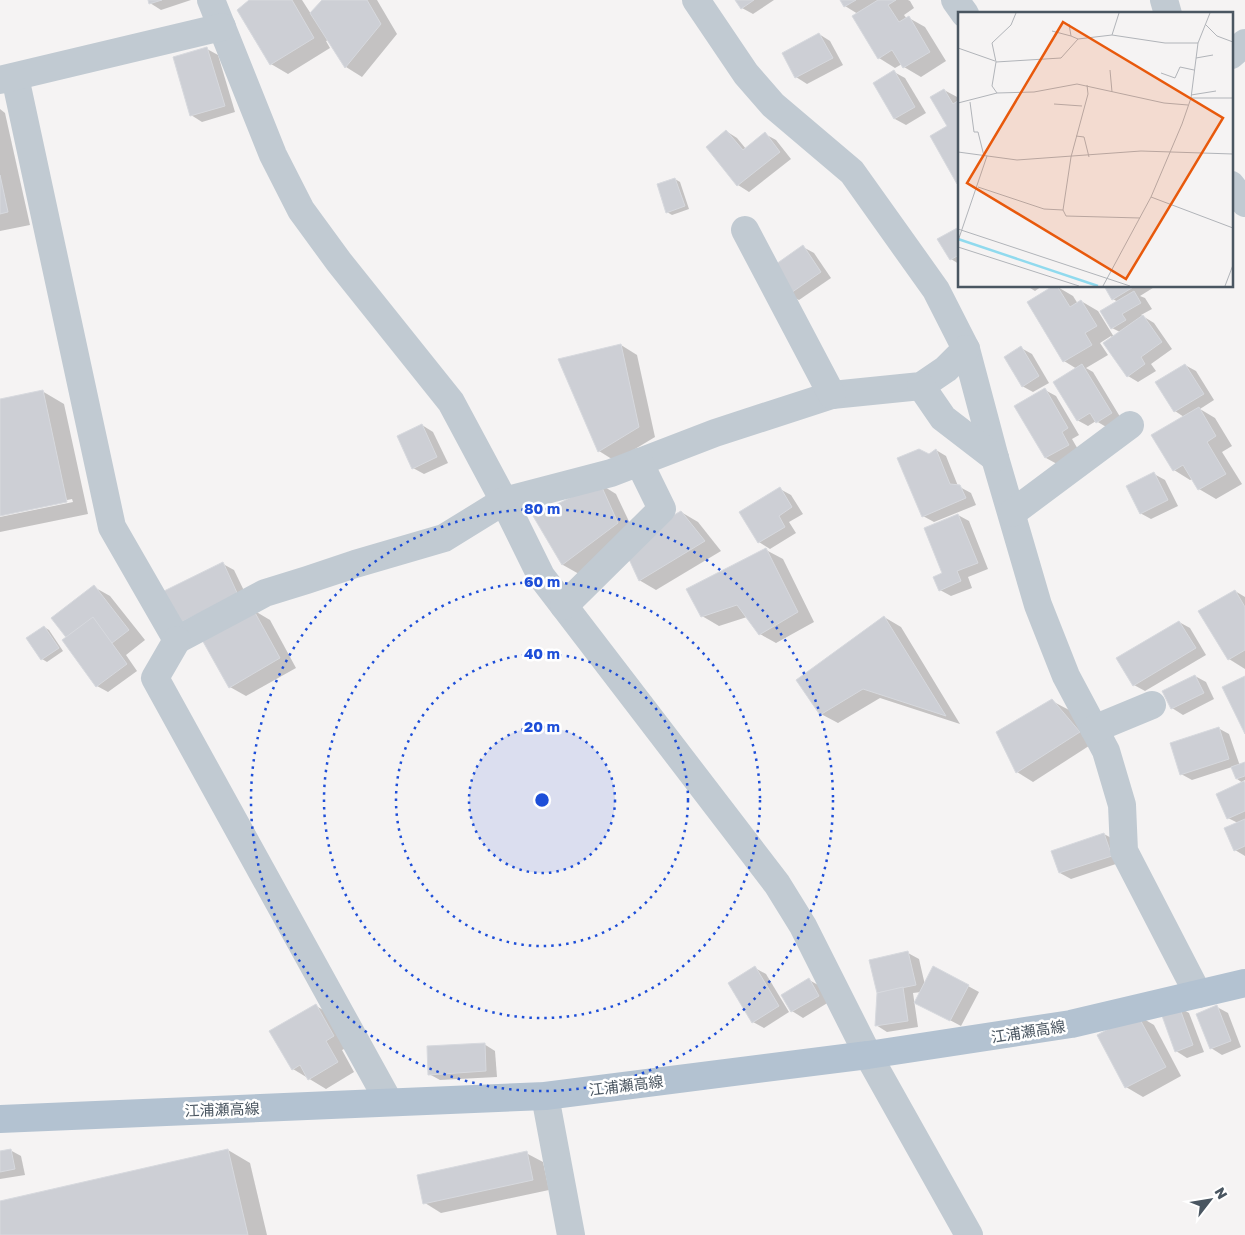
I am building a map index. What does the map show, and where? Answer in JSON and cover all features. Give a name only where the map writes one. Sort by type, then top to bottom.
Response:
[{"type":"main road","name":"江浦瀬高線","points":[[0,1119],[545,1096],[868,1055],[1071,1024],[1245,983]]},
{"type":"street","points":[[696,0],[746,74],[773,106],[852,172],[936,290],[966,349],[995,458],[1038,605],[1066,676],[1106,751],[1122,805],[1124,851],[1198,994]]},
{"type":"street","points":[[955,0],[963,12]]},
{"type":"street","points":[[177,640],[112,527],[8,79],[215,8],[272,155],[301,210],[339,262],[451,402],[504,501],[541,576],[776,884],[803,926],[868,1055],[969,1235]]},
{"type":"street","points":[[1232,54],[1245,43]]},
{"type":"street","points":[[1232,186],[1245,203]]},
{"type":"street","points":[[745,230],[832,395]]},
{"type":"street","points":[[389,1102],[155,678],[177,640],[265,593],[354,564],[444,538],[504,501],[611,472],[715,433],[832,395],[921,386],[946,369],[966,349]]},
{"type":"street","points":[[921,386],[943,418],[995,458]]},
{"type":"street","points":[[1012,513],[1130,425]]},
{"type":"street","points":[[564,606],[662,509],[639,462]]},
{"type":"street","points":[[1094,729],[1152,705]]},
{"type":"street","points":[[545,1096],[571,1235]]},
{"type":"building","points":[[148,0],[162,0],[149,4]]},
{"type":"building","points":[[249,0],[292,0],[314,38],[270,65],[237,10]]},
{"type":"building","points":[[322,0],[367,0],[381,24],[345,68],[310,13]]},
{"type":"building","points":[[735,0],[754,0],[741,9]]},
{"type":"building","points":[[840,0],[856,0],[844,7]]},
{"type":"building","points":[[878,0],[896,0],[888,5],[899,22],[909,16],[930,52],[903,68],[892,50],[878,59],[852,16]]},
{"type":"building","points":[[819,33],[833,58],[795,78],[782,53]]},
{"type":"building","points":[[207,47],[225,106],[190,116],[173,57]]},
{"type":"building","points":[[894,70],[915,107],[894,119],[873,83]]},
{"type":"building","points":[[944,89],[953,104],[958,101],[957,184],[930,136],[947,126],[930,97]]},
{"type":"building","points":[[726,130],[743,150],[765,132],[780,152],[737,186],[706,147]]},
{"type":"building","points":[[0,175],[8,212],[0,214]]},
{"type":"building","points":[[675,178],[685,206],[666,213],[657,184]]},
{"type":"building","points":[[958,228],[958,256],[950,260],[937,239]]},
{"type":"building","points":[[803,245],[821,272],[788,295],[769,269]]},
{"type":"building","points":[[1050,288],[1058,288],[1070,307],[1081,300],[1097,326],[1085,333],[1092,345],[1063,362],[1027,302]]},
{"type":"building","points":[[1105,288],[1132,288],[1112,300]]},
{"type":"building","points":[[1134,291],[1141,303],[1122,314],[1126,320],[1111,329],[1100,311]]},
{"type":"building","points":[[1143,315],[1162,342],[1141,357],[1145,364],[1127,377],[1103,343]]},
{"type":"building","points":[[621,344],[639,427],[598,452],[558,359]]},
{"type":"building","points":[[1021,346],[1039,376],[1022,387],[1004,357]]},
{"type":"building","points":[[1082,364],[1112,413],[1096,423],[1090,413],[1077,421],[1053,382]]},
{"type":"building","points":[[1185,364],[1204,394],[1174,412],[1155,382]]},
{"type":"building","points":[[1045,388],[1068,428],[1062,432],[1069,445],[1045,458],[1014,406]]},
{"type":"building","points":[[43,390],[67,502],[0,516],[0,399]]},
{"type":"building","points":[[1199,407],[1216,436],[1207,442],[1226,474],[1198,490],[1183,465],[1173,471],[1151,435]]},
{"type":"building","points":[[422,424],[437,457],[412,469],[397,436]]},
{"type":"building","points":[[919,449],[929,454],[936,449],[950,484],[960,485],[966,498],[922,517],[897,458]]},
{"type":"building","points":[[1154,472],[1168,500],[1140,514],[1126,486]]},
{"type":"building","points":[[600,483],[618,523],[562,565],[533,516]]},
{"type":"building","points":[[780,487],[792,507],[779,516],[785,527],[758,543],[739,512]]},
{"type":"building","points":[[681,511],[705,541],[639,581],[622,544]]},
{"type":"building","points":[[958,514],[978,563],[957,571],[961,581],[939,591],[933,577],[942,573],[924,528]]},
{"type":"building","points":[[766,548],[798,612],[759,635],[737,605],[701,617],[686,589]]},
{"type":"building","points":[[223,562],[238,595],[177,624],[162,592]]},
{"type":"building","points":[[94,585],[129,630],[86,663],[51,618]]},
{"type":"building","points":[[1235,590],[1245,607],[1245,650],[1228,660],[1198,611]]},
{"type":"building","points":[[253,609],[280,658],[229,688],[201,638]]},
{"type":"building","points":[[884,616],[946,716],[863,689],[820,715],[796,680]]},
{"type":"building","points":[[93,617],[127,664],[96,687],[62,640]]},
{"type":"building","points":[[1179,621],[1196,648],[1133,686],[1116,658]]},
{"type":"building","points":[[44,626],[59,648],[41,660],[26,638]]},
{"type":"building","points":[[1195,675],[1204,693],[1171,709],[1162,691]]},
{"type":"building","points":[[1245,676],[1245,734],[1222,687]]},
{"type":"building","points":[[1052,699],[1080,732],[1016,773],[996,732]]},
{"type":"building","points":[[1219,727],[1229,759],[1180,775],[1170,743]]},
{"type":"building","points":[[1245,762],[1245,776],[1236,779],[1231,767]]},
{"type":"building","points":[[1244,781],[1245,811],[1227,819],[1216,794]]},
{"type":"building","points":[[1245,819],[1245,846],[1234,851],[1224,828]]},
{"type":"building","points":[[1104,833],[1112,856],[1059,873],[1051,851]]},
{"type":"building","points":[[908,951],[916,985],[877,993],[869,960]]},
{"type":"building","points":[[755,966],[779,1006],[752,1023],[728,983]]},
{"type":"building","points":[[933,966],[969,985],[950,1021],[914,1003]]},
{"type":"building","points":[[809,978],[819,996],[791,1012],[781,995]]},
{"type":"building","points":[[903,987],[908,1021],[875,1026],[877,993]]},
{"type":"building","points":[[316,1004],[334,1036],[326,1041],[338,1062],[308,1080],[300,1065],[292,1070],[269,1031]]},
{"type":"building","points":[[1217,1005],[1231,1041],[1210,1049],[1196,1014]]},
{"type":"building","points":[[1179,1006],[1193,1045],[1175,1052],[1161,1013]]},
{"type":"building","points":[[1137,1014],[1166,1067],[1125,1088],[1097,1035]]},
{"type":"building","points":[[485,1043],[486,1071],[428,1075],[427,1046]]},
{"type":"building","points":[[11,1149],[15,1169],[0,1172],[0,1151]]},
{"type":"building","points":[[228,1149],[248,1235],[0,1235],[0,1201]]},
{"type":"building","points":[[527,1151],[533,1180],[423,1204],[417,1175]]}]
